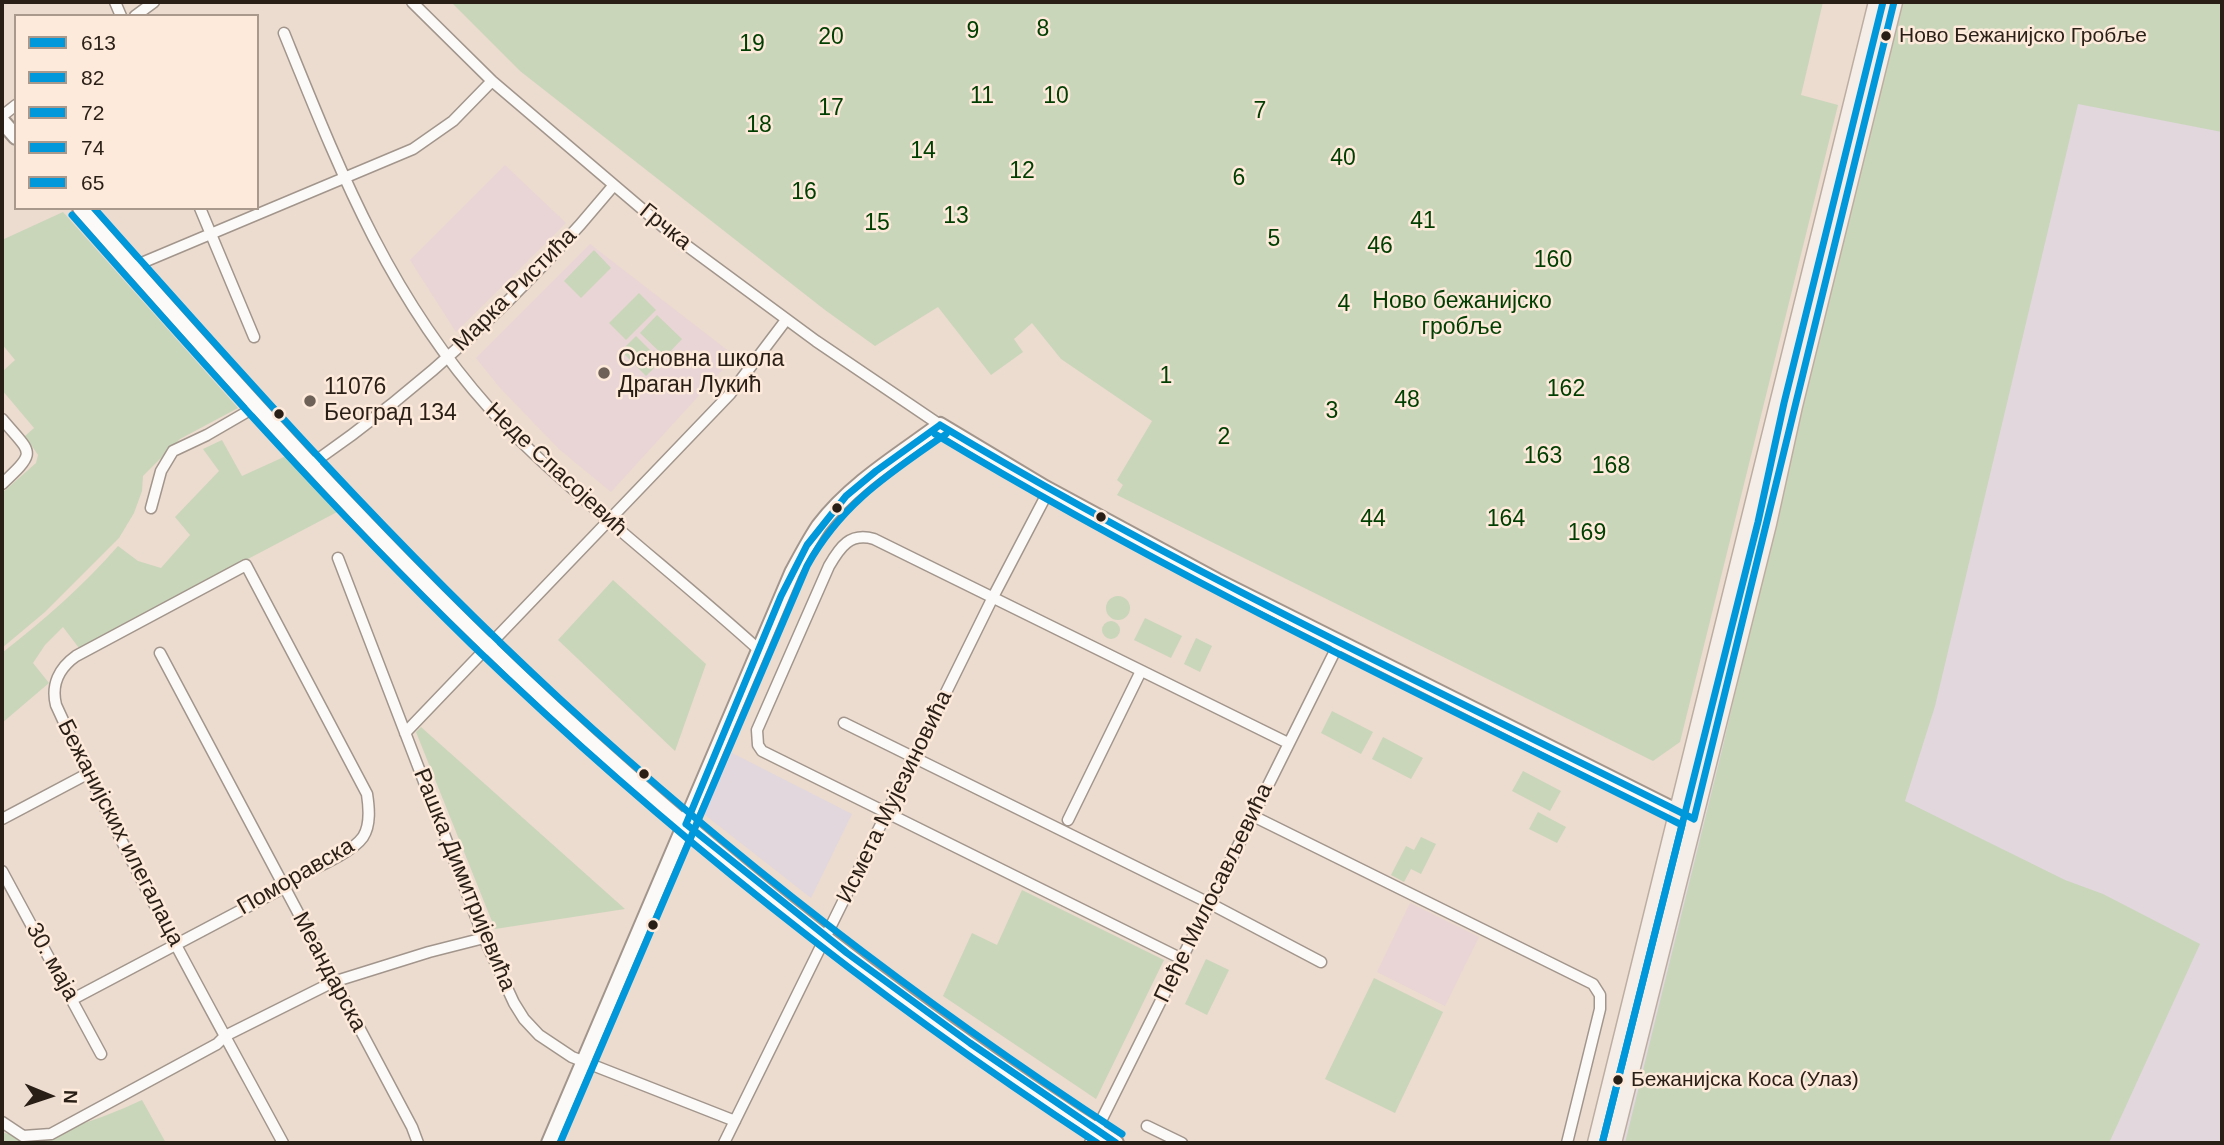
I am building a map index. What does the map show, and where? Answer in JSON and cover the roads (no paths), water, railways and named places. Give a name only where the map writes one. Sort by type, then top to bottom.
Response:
[{"type":"main road","points":[[1787,404],[1877,2]]},
{"type":"main road","points":[[1613,1143],[1686,816],[1787,404],[1894,2]]},
{"type":"main road","points":[[2,121],[14,135]]},
{"type":"main road","points":[[81,210],[310,465],[488,646],[610,758],[686,824],[826,937],[1094,1137],[1116,1143]]},
{"type":"main road","points":[[549,1143],[792,573],[824,521],[860,484],[940,425],[1049,490],[1217,581],[1686,816]]},
{"type":"main road","points":[[1596,1143],[1686,816]]},
{"type":"street","points":[[138,14],[154,2]]},
{"type":"street","name":"Грчка","points":[[412,2],[492,81],[675,237],[786,320],[940,425]]},
{"type":"street","name":"Неде Спасојевић","points":[[284,33],[343,178],[367,229],[397,282],[448,358],[489,408],[521,441],[608,521],[758,649]]},
{"type":"street","points":[[132,267],[419,145],[453,121],[492,81]]},
{"type":"street","name":"Марка Ристића","points":[[310,465],[354,434],[448,358],[529,280],[614,186]]},
{"type":"street","points":[[201,210],[254,337]]},
{"type":"street","points":[[405,733],[730,394],[786,320]]},
{"type":"street","points":[[151,508],[161,471],[173,451],[257,406]]},
{"type":"street","points":[[2,419],[27,449],[28,455],[26,461],[2,484]]},
{"type":"street","name":"Исмета Мујезиновића","points":[[724,1143],[993,597],[1049,490]]},
{"type":"street","points":[[1182,959],[762,751],[758,745],[757,730],[829,566],[844,544],[856,537],[867,537],[1288,743]]},
{"type":"street","name":"Рашка Димитријевића","points":[[338,558],[484,938],[504,985],[524,1019],[539,1035],[557,1048],[585,1062],[735,1121]]},
{"type":"street","name":"Бежанијских илегалаца","points":[[246,565],[76,656],[65,666],[54,685],[55,700],[89,773],[281,1142]]},
{"type":"street","name":"Поморавска","points":[[73,999],[283,888],[291,880],[353,846],[363,838],[368,826],[367,793],[246,565]]},
{"type":"street","name":"Пеђе Милосављевића","points":[[1094,1137],[1339,643]]},
{"type":"street","name":"Меандарска","points":[[160,653],[412,1127],[418,1143]]},
{"type":"street","points":[[1068,820],[1141,671]]},
{"type":"street","points":[[845,723],[1209,903],[1321,962]]},
{"type":"street","points":[[2,819],[89,773]]},
{"type":"street","points":[[1253,816],[1593,984],[1600,995],[1600,1009],[1567,1143]]},
{"type":"street","name":"30. маја","points":[[2,871],[101,1054]]},
{"type":"street","points":[[2,1122],[23,1136],[51,1134],[217,1045],[225,1036],[333,982],[484,938]]},
{"type":"street","points":[[1147,1126],[1182,1143]]},
{"type":"place","name":"Ново Бежанијско Гробље","points":[[1886,36]]},
{"type":"place","name":"Основна школа Драган Лукић","points":[[604,373]]},
{"type":"place","name":"11076 Београд 134","points":[[310,401]]},
{"type":"place","name":"Бежанијска Коса (Улаз)","points":[[1618,1080]]},
{"type":"park label","name":"8","points":[[1043,30]]},
{"type":"park label","name":"9","points":[[973,32]]},
{"type":"park label","name":"20","points":[[831,38]]},
{"type":"park label","name":"19","points":[[752,45]]},
{"type":"park label","name":"11","points":[[982,97]]},
{"type":"park label","name":"10","points":[[1056,97]]},
{"type":"park label","name":"17","points":[[831,109]]},
{"type":"park label","name":"7","points":[[1260,112]]},
{"type":"park label","name":"18","points":[[759,126]]},
{"type":"park label","name":"14","points":[[923,152]]},
{"type":"park label","name":"40","points":[[1343,159]]},
{"type":"park label","name":"12","points":[[1022,172]]},
{"type":"park label","name":"6","points":[[1239,179]]},
{"type":"park label","name":"16","points":[[804,193]]},
{"type":"park label","name":"13","points":[[956,217]]},
{"type":"park label","name":"41","points":[[1423,222]]},
{"type":"park label","name":"15","points":[[877,224]]},
{"type":"park label","name":"5","points":[[1274,240]]},
{"type":"park label","name":"46","points":[[1380,247]]},
{"type":"park label","name":"160","points":[[1553,261]]},
{"type":"park label","name":"4","points":[[1344,305]]},
{"type":"park label","name":"Ново бежанијско гробље","points":[[1462,315]]},
{"type":"park label","name":"1","points":[[1166,377]]},
{"type":"park label","name":"162","points":[[1566,390]]},
{"type":"park label","name":"48","points":[[1407,401]]},
{"type":"park label","name":"3","points":[[1332,412]]},
{"type":"park label","name":"2","points":[[1224,438]]},
{"type":"park label","name":"163","points":[[1543,457]]},
{"type":"park label","name":"168","points":[[1611,467]]},
{"type":"park label","name":"44","points":[[1373,520]]},
{"type":"park label","name":"164","points":[[1506,520]]},
{"type":"park label","name":"169","points":[[1587,534]]}]
